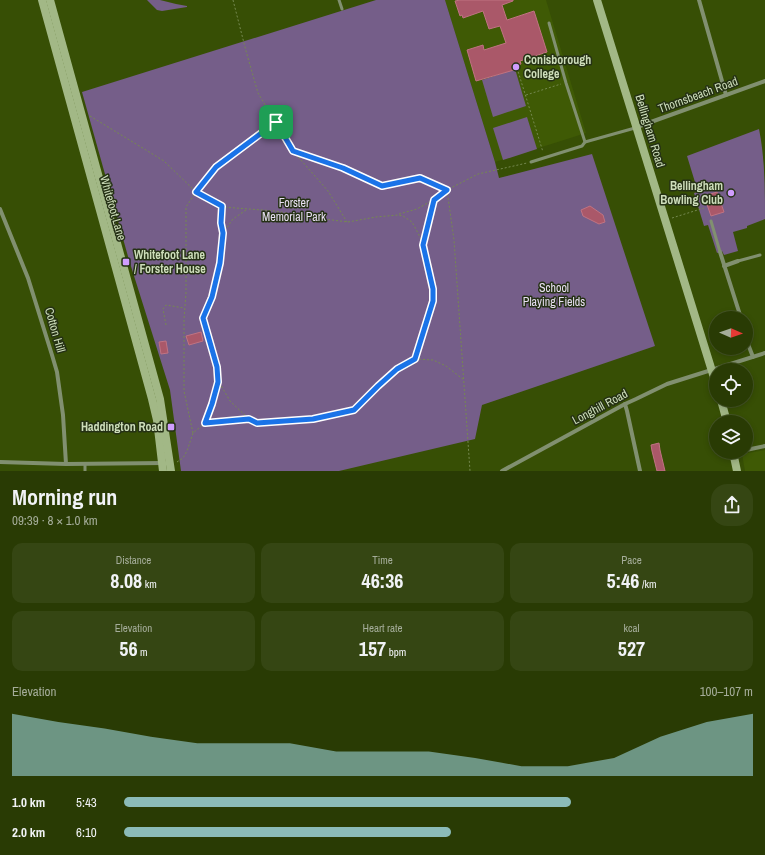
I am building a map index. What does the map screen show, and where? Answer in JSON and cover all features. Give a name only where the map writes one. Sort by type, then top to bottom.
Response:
[{"type":"street","name":"Whitefoot Lane","points":[[42,0],[160,399],[169,466]]},
{"type":"street","name":"Whitefoot Lane","points":[[50,0],[100,196]]},
{"type":"street","name":"Bellingham Road","points":[[597,0],[710,363]]},
{"type":"street","points":[[699,0],[726,95]]},
{"type":"street","name":"Thornsbeach Road","points":[[637,127],[765,82]]},
{"type":"street","name":"Cotton Hill","points":[[0,209],[28,278],[52,355],[60,391],[66,464]]},
{"type":"street","points":[[720,252],[739,311]]},
{"type":"street","points":[[724,266],[738,261]]},
{"type":"street","name":"Longhill Road","points":[[734,363],[765,353]]},
{"type":"street","name":"Longhill Road","points":[[502,471],[624,404],[667,384],[709,371]]},
{"type":"street","points":[[624,404],[627,411],[640,471]]},
{"type":"street","points":[[753,449],[765,446]]},
{"type":"street","points":[[734,459],[737,471]]},
{"type":"street","points":[[0,462],[169,466]]},
{"type":"lane","points":[[339,0],[342,9]]},
{"type":"lane","points":[[549,23],[585,142]]},
{"type":"lane","points":[[531,162],[545,159],[582,146],[585,142],[637,127]]},
{"type":"lane","points":[[710,221],[720,252]]},
{"type":"lane","points":[[738,261],[760,255]]},
{"type":"lane","points":[[85,464],[85,471]]},
{"type":"path","points":[[233,0],[258,93],[293,151],[328,191],[348,222]]},
{"type":"path","points":[[517,68],[545,159]]},
{"type":"path","points":[[525,95],[566,82]]},
{"type":"path","points":[[87,114],[164,161],[196,192],[222,206],[247,210],[275,211],[348,222],[398,215],[417,209],[434,200],[447,190],[478,174],[531,162]]},
{"type":"path","points":[[193,433],[184,391],[186,207],[216,167],[276,122]]},
{"type":"path","points":[[293,151],[343,168],[382,186],[420,178],[447,190]]},
{"type":"path","points":[[447,190],[454,240],[470,471]]},
{"type":"path","points":[[423,245],[434,200]]},
{"type":"path","points":[[169,466],[184,458],[193,433],[205,423],[218,382],[217,367],[203,318],[212,297],[220,263],[223,233],[221,223],[222,206]]},
{"type":"path","points":[[666,220],[704,208]]},
{"type":"path","points":[[223,233],[233,219],[247,210]]},
{"type":"path","points":[[398,215],[403,216],[412,222],[418,233],[423,245],[433,289],[433,301],[415,359]]},
{"type":"path","points":[[166,324],[163,310],[166,305],[185,308]]},
{"type":"path","points":[[218,382],[230,401],[249,419],[257,423],[313,419],[354,410],[392,373],[415,359],[433,360],[446,366],[464,380]]},
{"type":"path","points":[[205,423],[249,419]]},
{"type":"shaded area","name":"Conisborough College","points":[[445,0],[546,0],[586,133],[495,162]]},
{"type":"shaded area","points":[[765,450],[765,471],[745,471],[743,459],[753,459],[753,452]]},
{"type":"green space","points":[[147,0],[160,0],[187,7],[162,11],[157,10]]},
{"type":"green space","name":"Forster Memorial Park","points":[[376,0],[445,0],[499,178],[592,154],[655,346],[482,405],[475,439],[339,471],[181,471],[170,390],[129,260],[82,92]]},
{"type":"green space","points":[[515,69],[526,106],[493,117],[482,80]]},
{"type":"green space","points":[[527,117],[537,149],[503,160],[493,128]]},
{"type":"green space","name":"Bellingham Bowling Club","points":[[759,129],[764,163],[765,219],[747,226],[747,228],[733,232],[738,251],[724,255],[722,251],[717,253],[708,225],[704,226],[694,193],[698,192],[687,156]]},
{"type":"building","points":[[513,0],[502,5],[507,20],[534,11],[547,52],[520,61],[521,64],[513,66],[514,70],[476,81],[467,50],[483,45],[484,50],[506,43],[500,26],[489,29],[483,11],[463,18],[462,15],[460,16],[455,1]]},
{"type":"building","points":[[717,192],[724,212],[711,216],[704,196]]},
{"type":"building","points":[[590,206],[603,215],[605,222],[599,224],[583,216],[581,210]]},
{"type":"building","points":[[201,332],[203,341],[189,345],[186,336]]},
{"type":"building","points":[[166,341],[168,353],[161,354],[159,342]]},
{"type":"building","points":[[659,443],[665,471],[657,471],[652,451],[651,445]]},
{"type":"place","name":"Conisborough College","points":[[516,67]]},
{"type":"place","name":"Bellingham Bowling Club","points":[[731,193]]},
{"type":"place","name":"Whitefoot Lane / Forster House","points":[[126,262]]},
{"type":"place","name":"Haddington Road","points":[[171,427]]},
{"type":"route","points":[[276,122],[293,151],[343,168],[382,186],[420,178],[447,190],[434,200],[423,245],[433,289],[433,301],[415,359],[397,369],[354,410],[313,419],[257,423],[249,419],[205,423],[218,382],[217,367],[203,318],[212,297],[220,263],[223,233],[221,223],[222,206],[196,192],[216,167],[276,122]]},
{"type":"park label","name":"School Playing Fields","points":[[554,295]]}]
